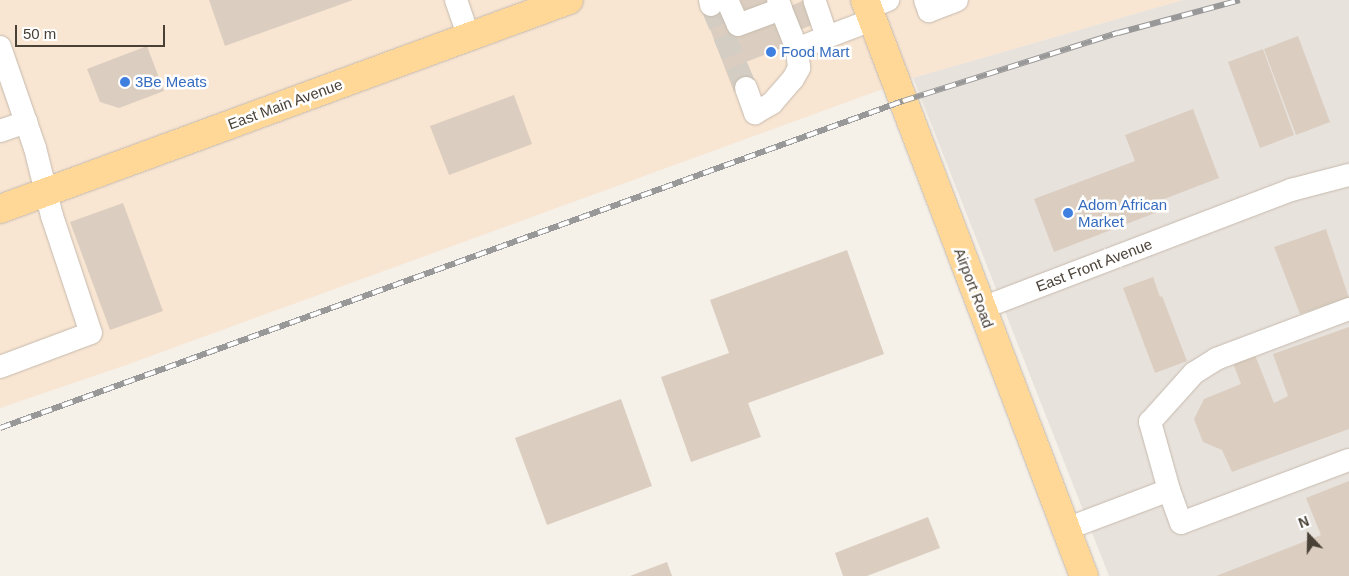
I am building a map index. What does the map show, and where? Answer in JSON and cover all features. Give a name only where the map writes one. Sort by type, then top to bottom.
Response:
[{"type":"main road","name":"East Main Avenue","points":[[0,208],[569,0]]},
{"type":"main road","name":"Airport Road","points":[[873,7],[982,308],[1084,576]]},
{"type":"street","points":[[456,0],[469,37]]},
{"type":"street","points":[[814,0],[827,37]]},
{"type":"street","points":[[927,5],[957,0]]},
{"type":"street","points":[[721,1],[738,25],[779,4],[797,49],[799,68],[793,79],[772,103],[755,113],[746,88]]},
{"type":"street","points":[[797,49],[827,37],[873,7]]},
{"type":"street","points":[[0,47],[26,122],[48,192],[54,223],[91,333],[0,367]]},
{"type":"street","points":[[0,131],[26,122]]},
{"type":"street","name":"East Front Avenue","points":[[982,308],[1291,190],[1349,175]]},
{"type":"street","points":[[1349,309],[1216,359],[1194,373],[1150,422],[1169,490],[1181,523],[1349,460]]},
{"type":"street","points":[[1066,529],[1169,490]]},
{"type":"shaded area","points":[[0,0],[1183,0],[913,78],[126,365],[0,408]]},
{"type":"shaded area","points":[[1183,0],[1349,0],[1349,576],[1109,576],[913,78]]},
{"type":"building","points":[[209,0],[353,0],[225,46]]},
{"type":"building","points":[[740,0],[773,0],[748,20]]},
{"type":"building","points":[[805,0],[817,23],[797,31],[788,7]]},
{"type":"building","points":[[720,2],[732,32],[772,16],[784,47],[746,62],[754,84],[734,92],[702,8]]},
{"type":"building","points":[[1298,36],[1330,122],[1296,135],[1264,49]]},
{"type":"building","points":[[147,46],[164,91],[119,108],[100,102],[87,69]]},
{"type":"building","points":[[1263,49],[1294,135],[1260,148],[1228,62]]},
{"type":"building","points":[[514,95],[532,144],[449,175],[430,126]]},
{"type":"building","points":[[1193,109],[1219,178],[1151,204],[1155,213],[1054,252],[1034,199],[1135,161],[1125,135]]},
{"type":"building","points":[[123,203],[163,311],[110,330],[70,222]]},
{"type":"building","points":[[1326,229],[1349,298],[1300,314],[1274,247]]},
{"type":"building","points":[[847,250],[884,354],[748,403],[761,437],[691,462],[661,377],[729,353],[710,300]]},
{"type":"building","points":[[1153,277],[1187,361],[1155,373],[1123,288]]},
{"type":"building","points":[[1349,327],[1349,429],[1232,472],[1222,450],[1203,442],[1194,419],[1204,399],[1241,384],[1233,363],[1255,355],[1274,403],[1288,396],[1273,354]]},
{"type":"building","points":[[621,399],[652,486],[547,525],[515,438]]},
{"type":"building","points":[[1349,481],[1349,576],[1216,576],[1321,535],[1306,498]]},
{"type":"building","points":[[928,517],[940,548],[867,576],[843,576],[835,553]]},
{"type":"building","points":[[667,562],[672,576],[630,576]]},
{"type":"tunnel","points":[[711,5],[746,88]]},
{"type":"railway","points":[[0,428],[903,101],[1118,33],[1240,0]]},
{"type":"place","name":"Food Mart","points":[[771,52]]},
{"type":"place","name":"3Be Meats","points":[[125,82]]},
{"type":"place","name":"Adom African Market","points":[[1068,213]]}]
